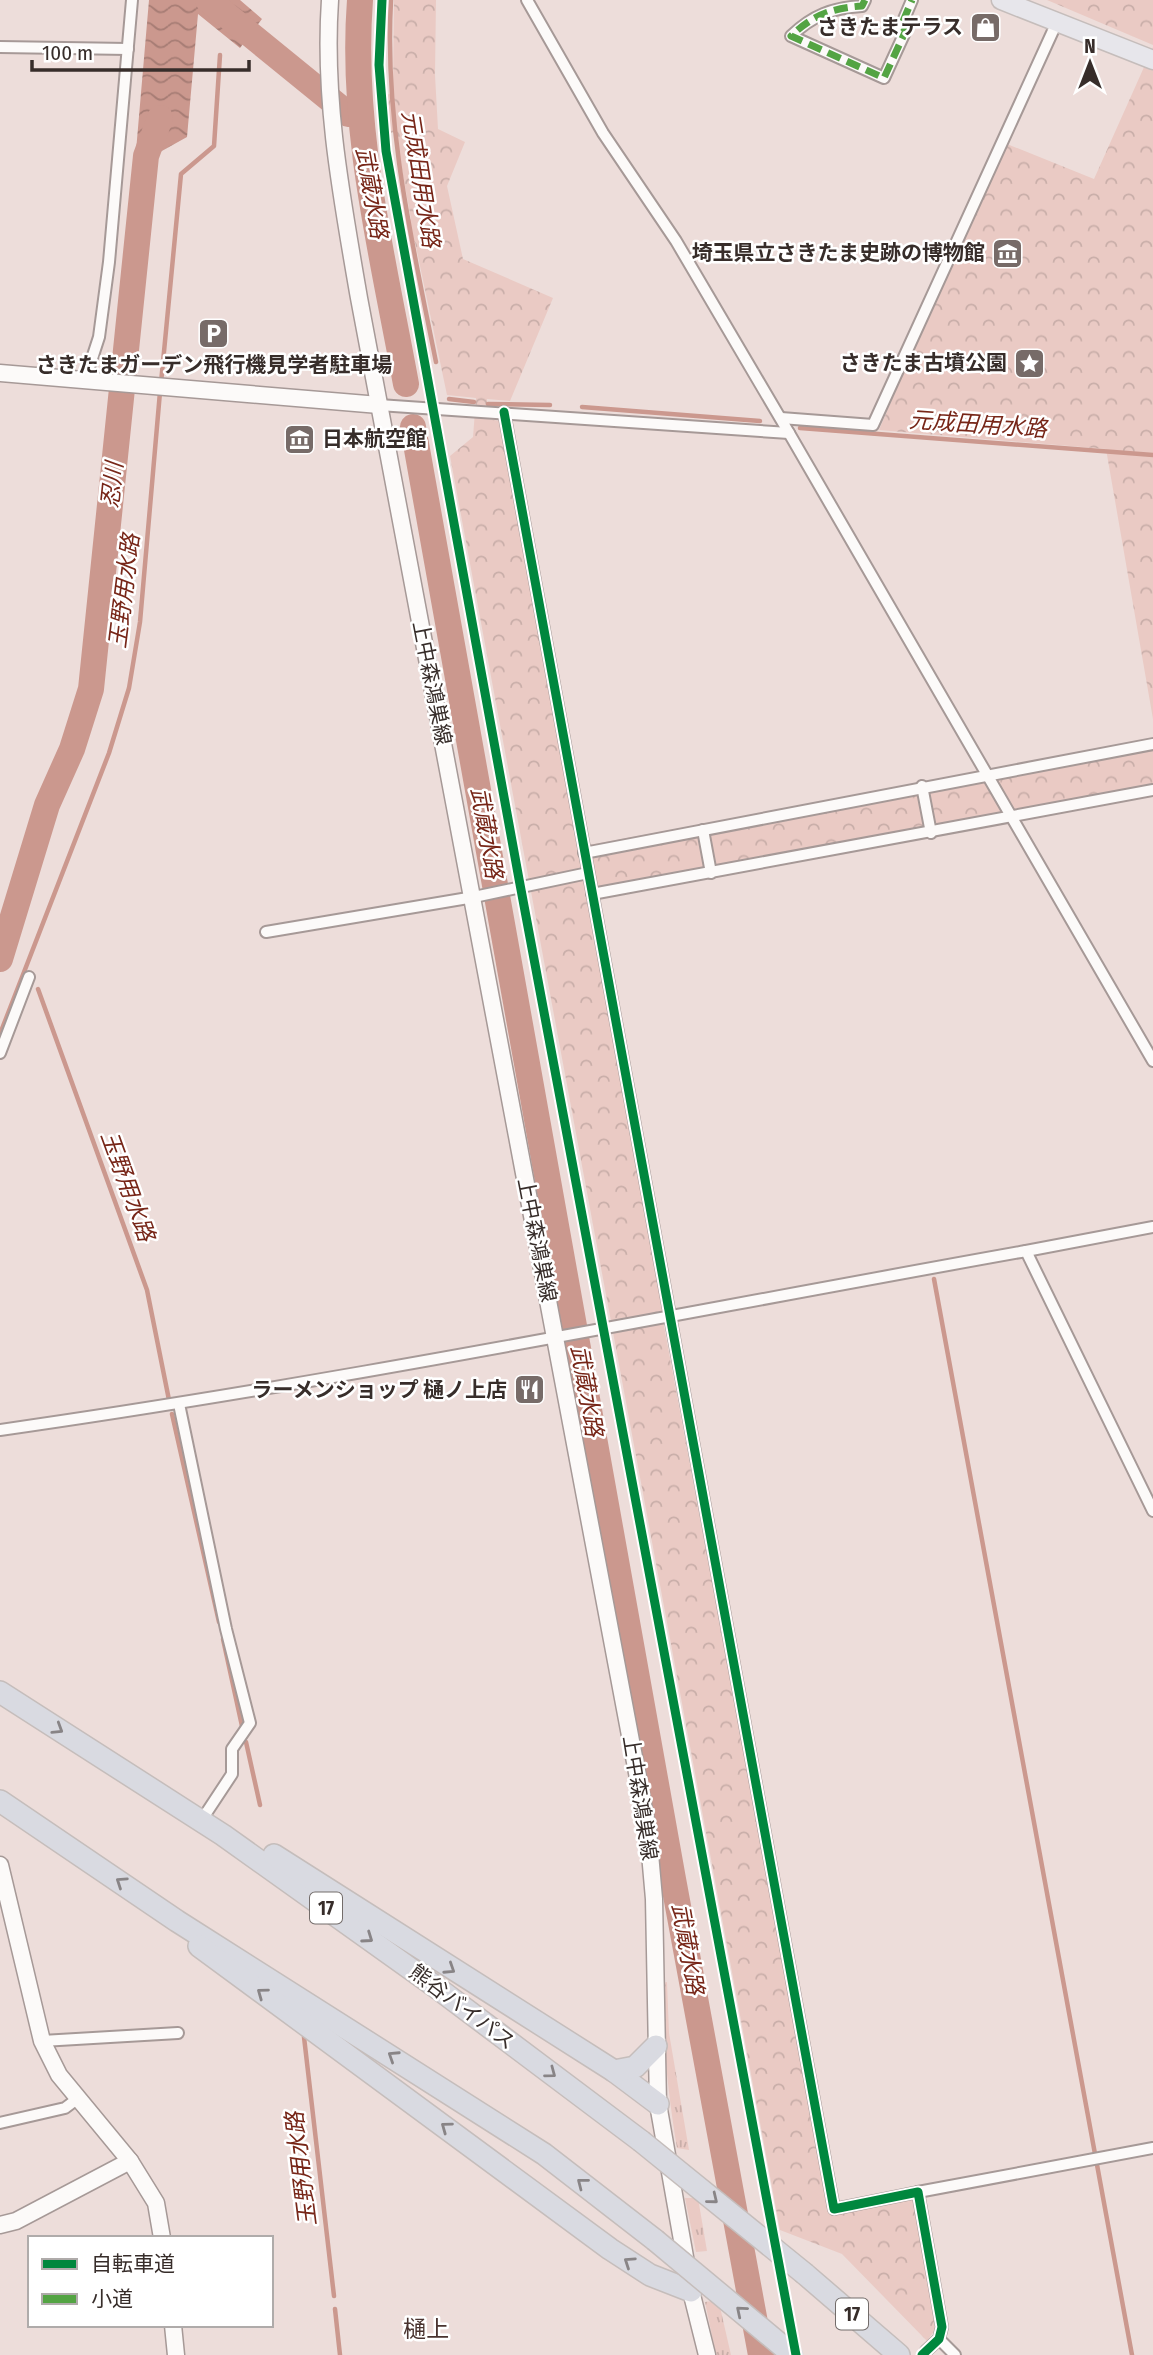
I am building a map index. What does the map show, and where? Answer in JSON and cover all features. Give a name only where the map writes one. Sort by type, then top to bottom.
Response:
[{"type":"highway","name":"熊谷バイパス","points":[[0,1692],[223,1835],[436,1987],[641,2141],[806,2274],[898,2355]]},
{"type":"highway","points":[[0,1801],[177,1921],[544,2154],[655,2240],[793,2355]]},
{"type":"highway","name":"17","points":[[223,1835],[272,1853],[614,2071],[658,2104]]},
{"type":"highway","points":[[177,1921],[201,1949],[599,2241],[650,2276],[691,2291]]},
{"type":"highway","points":[[614,2071],[635,2067],[656,2046]]},
{"type":"main road","name":"上中森鴻巣線","points":[[330,0],[328,73],[332,129],[379,405],[480,895],[562,1338],[648,1831],[654,1899],[658,2104],[691,2291],[707,2355]]},
{"type":"main road","points":[[1001,0],[1153,60]]},
{"type":"main road","points":[[0,373],[379,405]]},
{"type":"main road","points":[[0,1866],[42,2041],[59,2075],[130,2161],[156,2203],[162,2236]]},
{"type":"main road","points":[[0,2225],[16,2221],[130,2161]]},
{"type":"main road","points":[[173,2327],[176,2355]]},
{"type":"street","points":[[90,380],[107,275],[132,0]]},
{"type":"street","points":[[527,0],[603,133],[676,241],[1153,1061]]},
{"type":"street","points":[[865,0],[862,6],[814,16],[791,36],[884,78],[906,30],[901,26],[912,0]]},
{"type":"street","points":[[780,418],[873,425],[1057,22]]},
{"type":"street","points":[[0,47],[128,49]]},
{"type":"street","points":[[379,405],[789,433]]},
{"type":"street","points":[[504,412],[834,2209],[1153,2148]]},
{"type":"street","points":[[584,853],[922,786],[1153,744]]},
{"type":"street","points":[[922,786],[931,833]]},
{"type":"street","points":[[593,894],[1153,790]]},
{"type":"street","points":[[703,830],[711,873]]},
{"type":"street","points":[[266,932],[480,895],[588,873]]},
{"type":"street","points":[[0,1053],[29,977]]},
{"type":"street","points":[[0,1430],[179,1405],[562,1338],[1153,1227]]},
{"type":"street","points":[[1026,1251],[1153,1511]]},
{"type":"street","points":[[179,1405],[226,1629],[250,1723],[232,1749],[232,1774],[201,1821]]},
{"type":"street","points":[[42,2041],[178,2033]]},
{"type":"street","points":[[0,2123],[65,2108],[77,2099]]},
{"type":"street","points":[[918,2192],[942,2327],[939,2339],[926,2351]]},
{"type":"street","points":[[939,2339],[955,2355]]},
{"type":"green space","points":[[394,0],[436,0],[435,75],[438,129],[465,142],[447,186],[463,259],[553,298],[510,401],[487,399],[488,419],[500,421],[578,847],[1153,741],[1153,794],[597,899],[661,1291],[664,1326],[830,2210],[834,2214],[913,2199],[936,2318],[935,2330],[927,2341],[842,2254],[780,2230],[450,456],[473,437],[476,398],[447,395],[415,242],[410,242],[406,221],[411,219],[395,132],[390,133],[386,95],[393,93]]},
{"type":"green space","points":[[1047,0],[1153,0],[1153,45]]},
{"type":"green space","name":"さきたま古墳公園","points":[[1153,47],[1153,719],[1106,449],[879,430],[936,296],[1007,144],[1094,179]]},
{"type":"green space","points":[[667,1982],[669,2033],[689,2150],[677,2148],[671,2107],[664,2025],[663,1983]]},
{"type":"green space","points":[[685,2198],[698,2198],[707,2251],[696,2252]]},
{"type":"green space","points":[[712,2301],[720,2307],[731,2355],[716,2355],[705,2302]]},
{"type":"water","points":[[149,0],[240,0],[262,19],[240,48],[198,14],[187,137],[160,152],[136,151]]},
{"type":"waterway","points":[[208,0],[348,114]]},
{"type":"waterway","name":"武蔵水路","points":[[360,0],[358,49],[364,145],[406,384]]},
{"type":"waterway","name":"元成田用水路","points":[[391,0],[390,46],[396,137],[409,227],[436,362]]},
{"type":"waterway","name":"玉野用水路","points":[[161,383],[181,174],[214,146],[220,55]]},
{"type":"waterway","name":"忍川","points":[[0,959],[47,805],[72,749],[91,689],[146,156],[160,118]]},
{"type":"waterway","name":"玉野用水路","points":[[0,1034],[109,753],[129,688],[140,622],[160,392]]},
{"type":"waterway","name":"元成田用水路","points":[[449,399],[474,402]]},
{"type":"waterway","name":"元成田用水路","points":[[488,404],[550,405]]},
{"type":"waterway","name":"元成田用水路","points":[[582,407],[760,421]]},
{"type":"waterway","name":"武蔵水路","points":[[413,427],[761,2355]]},
{"type":"waterway","name":"元成田用水路","points":[[800,428],[1153,455]]},
{"type":"waterway","name":"忍川","points":[[0,947],[4,950]]},
{"type":"waterway","name":"玉野用水路","points":[[38,989],[147,1290],[169,1400]]},
{"type":"waterway","points":[[934,1279],[1132,2355]]},
{"type":"waterway","name":"玉野用水路","points":[[172,1414],[219,1622]]},
{"type":"waterway","name":"玉野用水路","points":[[223,1639],[242,1726]]},
{"type":"waterway","name":"玉野用水路","points":[[246,1742],[260,1805]]},
{"type":"waterway","name":"玉野用水路","points":[[304,2037],[334,2296]]},
{"type":"waterway","name":"玉野用水路","points":[[335,2309],[340,2355]]},
{"type":"marked path","points":[[865,0],[862,6],[832,11],[815,18],[791,36],[884,78],[906,30],[901,26],[912,0]]},
{"type":"cycle path","points":[[382,0],[379,65],[386,151],[519,879],[796,2355]]},
{"type":"cycle path","points":[[504,412],[834,2209],[918,2192],[942,2327],[939,2339],[922,2355]]},
{"type":"place","name":"さきたまテラス","points":[[986,27]]},
{"type":"place","name":"埼玉県立さきたま史跡の博物館","points":[[1008,253]]},
{"type":"place","name":"さきたまガーデン飛行機見学者駐車場","points":[[214,333]]},
{"type":"place","name":"さきたま古墳公園","points":[[1030,363]]},
{"type":"place","name":"日本航空館","points":[[299,439]]},
{"type":"place","name":"ラーメンショップ 樋ノ上店","points":[[530,1390]]},
{"type":"district","name":"樋上","points":[[426,2329]]}]
